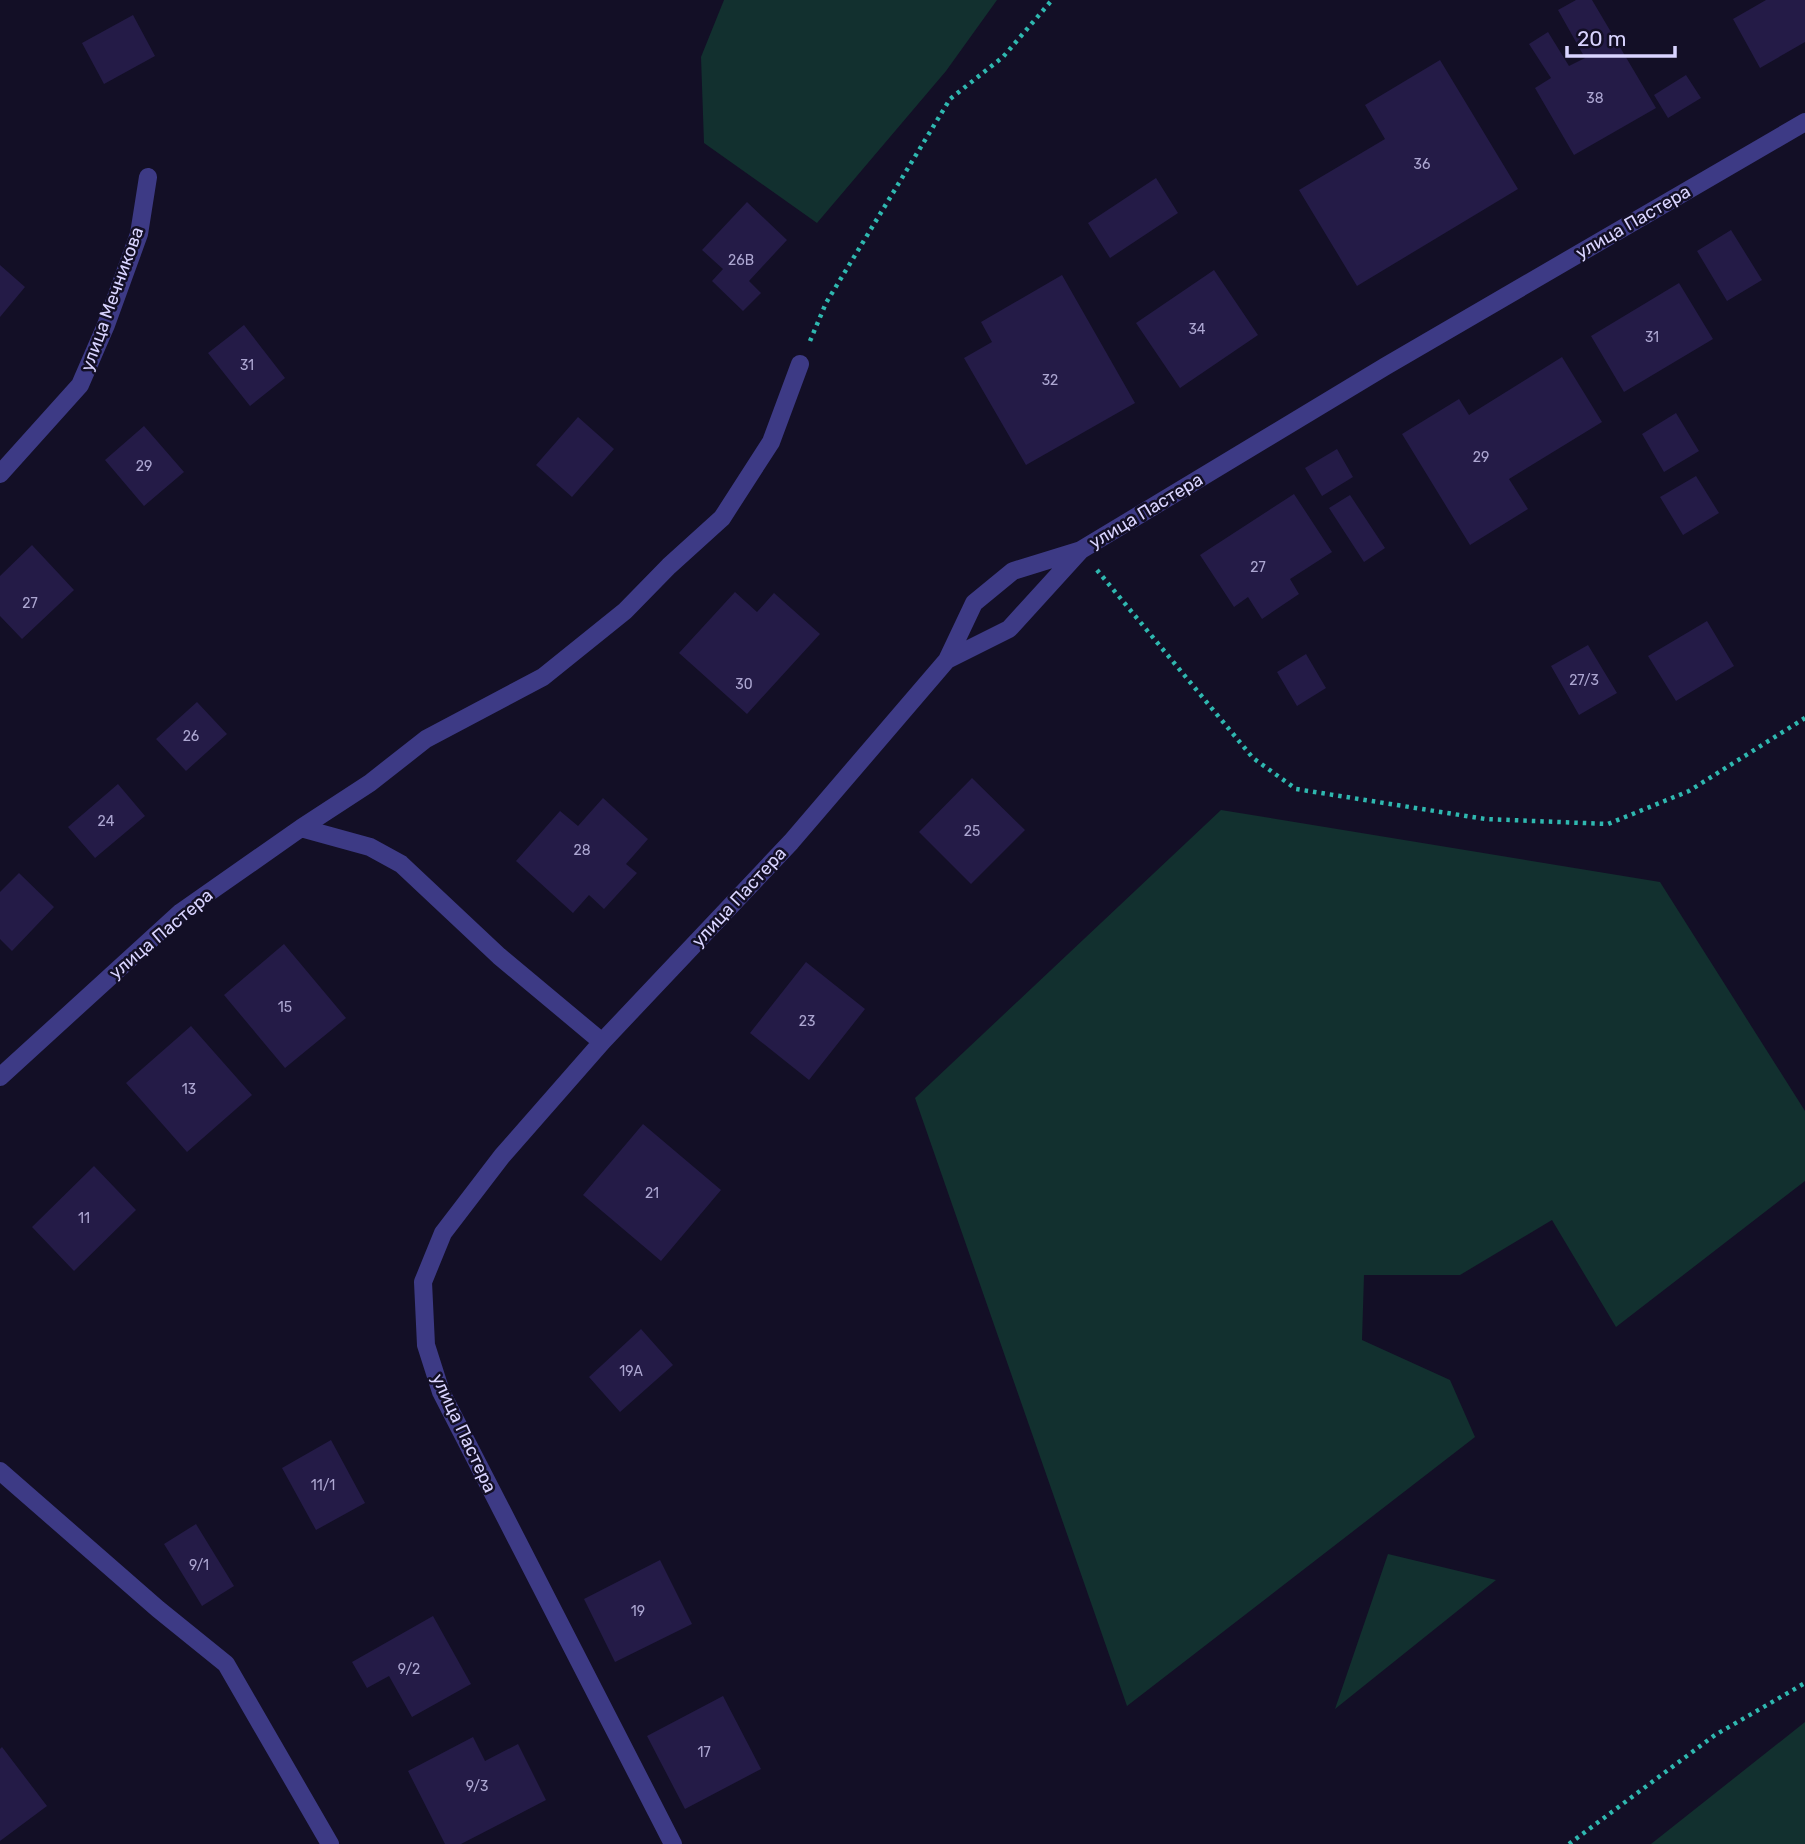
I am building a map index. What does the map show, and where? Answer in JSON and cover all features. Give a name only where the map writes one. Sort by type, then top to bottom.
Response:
[{"type":"street","name":"улица Пастера","points":[[673,1844],[441,1392],[426,1345],[423,1282],[443,1233],[502,1156],[602,1042],[791,842],[947,660],[1009,629],[1081,551],[1396,360],[1805,122]]},
{"type":"street","name":"улица Мечникова","points":[[0,474],[80,385],[106,325],[139,234],[148,177]]},
{"type":"street","name":"улица Пастера","points":[[0,1077],[181,912],[300,828],[370,783],[426,739],[543,677],[625,611],[722,518],[771,442],[800,364]]},
{"type":"street","points":[[947,660],[974,603],[1013,571],[1081,551]]},
{"type":"street","points":[[300,828],[370,847],[401,864],[499,956],[602,1042]]},
{"type":"street","points":[[0,1471],[158,1609],[226,1664],[330,1844]]},
{"type":"path","points":[[800,364],[826,303],[950,99],[1003,57],[1052,0]]},
{"type":"path","points":[[1081,551],[1253,758],[1296,789],[1485,819],[1608,824],[1689,791],[1805,718]]},
{"type":"path","points":[[1569,1844],[1715,1735],[1805,1683]]},
{"type":"green space","points":[[724,0],[997,0],[946,71],[817,223],[704,143],[701,57]]},
{"type":"green space","points":[[1221,810],[1660,882],[1805,1111],[1805,1181],[1616,1327],[1552,1220],[1460,1275],[1364,1275],[1362,1340],[1450,1380],[1475,1437],[1127,1706],[915,1098]]},
{"type":"green space","points":[[1388,1554],[1496,1580],[1335,1709]]},
{"type":"green space","points":[[1805,1722],[1805,1844],[1651,1844]]},
{"type":"building","points":[[1576,0],[1592,0],[1656,108],[1574,155],[1535,88],[1551,78],[1529,44],[1548,32],[1569,66],[1585,58],[1558,10]]},
{"type":"building","points":[[1766,0],[1805,0],[1805,42],[1760,68],[1733,19]]},
{"type":"building","points":[[133,15],[155,56],[104,84],[82,43]]},
{"type":"building","points":[[1440,60],[1518,189],[1357,286],[1299,190],[1385,139],[1365,105]]},
{"type":"building","points":[[1686,75],[1701,98],[1668,118],[1654,95]]},
{"type":"building","points":[[1156,178],[1178,213],[1110,258],[1088,223]]},
{"type":"building","points":[[747,202],[787,240],[749,281],[761,293],[743,311],[712,281],[723,269],[702,250]]},
{"type":"building","points":[[1731,230],[1762,280],[1727,301],[1697,251]]},
{"type":"building","points":[[0,265],[25,287],[0,317]]},
{"type":"building","points":[[1214,270],[1258,335],[1180,388],[1136,323]]},
{"type":"building","points":[[1062,275],[1135,403],[1026,465],[964,358],[992,342],[981,322]]},
{"type":"building","points":[[1679,283],[1713,339],[1624,392],[1591,336]]},
{"type":"building","points":[[244,325],[285,378],[250,406],[208,353]]},
{"type":"building","points":[[1562,357],[1602,422],[1509,479],[1528,509],[1470,545],[1402,434],[1459,399],[1469,415]]},
{"type":"building","points":[[1676,413],[1699,451],[1664,472],[1642,434]]},
{"type":"building","points":[[578,417],[614,449],[572,497],[536,465]]},
{"type":"building","points":[[144,426],[184,472],[144,506],[105,460]]},
{"type":"building","points":[[1337,449],[1353,477],[1322,496],[1305,468]]},
{"type":"building","points":[[1696,476],[1719,513],[1683,535],[1660,497]]},
{"type":"building","points":[[1294,494],[1332,552],[1290,579],[1299,594],[1262,619],[1248,597],[1234,607],[1200,555]]},
{"type":"building","points":[[1350,495],[1385,548],[1364,562],[1329,508]]},
{"type":"building","points":[[32,545],[74,590],[22,639],[0,616],[0,576]]},
{"type":"building","points":[[735,592],[757,612],[774,593],[820,634],[747,714],[679,653]]},
{"type":"building","points":[[1707,621],[1734,666],[1676,701],[1648,656]]},
{"type":"building","points":[[1588,645],[1617,693],[1579,715],[1551,666]]},
{"type":"building","points":[[1306,654],[1326,688],[1297,706],[1277,672]]},
{"type":"building","points":[[197,702],[227,734],[186,771],[156,739]]},
{"type":"building","points":[[972,778],[1025,830],[971,884],[919,832]]},
{"type":"building","points":[[118,784],[145,816],[95,858],[68,827]]},
{"type":"building","points":[[603,798],[648,839],[626,864],[637,873],[604,909],[589,895],[573,913],[516,861],[560,811],[578,826]]},
{"type":"building","points":[[19,873],[54,907],[12,951],[0,939],[0,892]]},
{"type":"building","points":[[284,944],[346,1018],[285,1068],[224,995]]},
{"type":"building","points":[[806,962],[865,1009],[809,1080],[750,1033]]},
{"type":"building","points":[[191,1026],[252,1095],[187,1152],[126,1083]]},
{"type":"building","points":[[643,1124],[721,1190],[661,1261],[583,1195]]},
{"type":"building","points":[[94,1166],[136,1210],[74,1271],[32,1227]]},
{"type":"building","points":[[641,1329],[673,1365],[620,1412],[589,1377]]},
{"type":"building","points":[[331,1440],[365,1503],[316,1530],[282,1468]]},
{"type":"building","points":[[196,1524],[234,1586],[202,1606],[164,1544]]},
{"type":"building","points":[[660,1560],[692,1624],[615,1662],[584,1599]]},
{"type":"building","points":[[433,1616],[471,1684],[412,1717],[389,1676],[367,1688],[352,1662]]},
{"type":"building","points":[[723,1696],[761,1769],[685,1809],[647,1736]]},
{"type":"building","points":[[473,1737],[485,1761],[518,1744],[546,1800],[461,1844],[445,1844],[408,1771]]},
{"type":"building","points":[[2,1747],[47,1806],[0,1841],[0,1749]]}]
